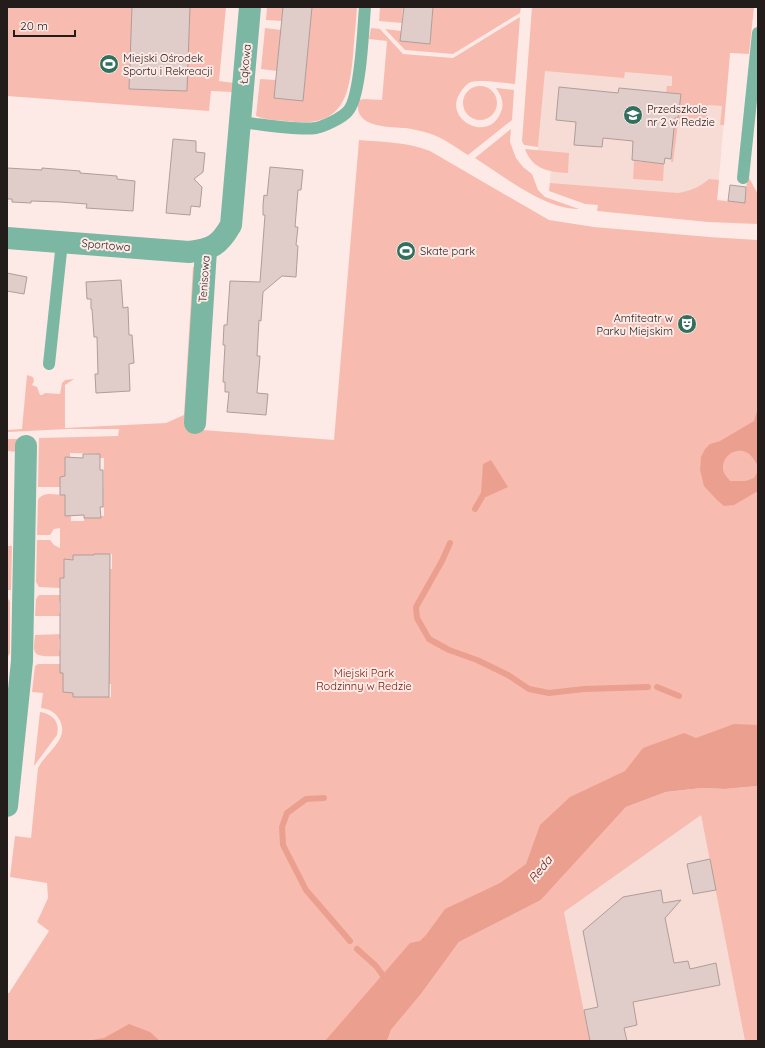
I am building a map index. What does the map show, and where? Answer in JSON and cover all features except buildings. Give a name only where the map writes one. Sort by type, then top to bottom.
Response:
[{"type":"street","name":"Łąkowa","points":[[240,122],[250,7]]},
{"type":"street","name":"Tenisowa","points":[[195,424],[206,250],[218,244],[226,234],[230,225],[240,122]]},
{"type":"street","name":"Sportowa","points":[[7,238],[188,252],[206,250]]},
{"type":"street","points":[[7,806],[22,662],[16,541],[26,446]]},
{"type":"lane","points":[[240,122],[296,128],[316,128],[331,123],[348,111],[358,91],[365,7]]},
{"type":"lane","points":[[743,178],[758,33]]},
{"type":"lane","points":[[49,364],[62,242]]},
{"type":"shaded area","name":"Przedszkole nr 2 w Redzie","points":[[550,7],[730,53],[717,200],[549,191],[551,168],[537,159]]},
{"type":"shaded area","points":[[701,814],[745,1041],[590,1041],[564,912]]},
{"type":"green space","name":"Miejski Ośrodek Sportu i Rekreacji","points":[[7,7],[226,7],[219,81],[234,83],[233,92],[211,91],[209,111],[7,96]]},
{"type":"green space","points":[[267,7],[283,7],[282,21],[266,20]]},
{"type":"green space","points":[[312,7],[357,7],[353,56],[346,95],[333,113],[324,119],[311,122],[295,122],[265,119],[256,116],[260,79],[276,80],[274,98],[303,101]]},
{"type":"green space","points":[[380,7],[403,7],[402,23],[379,21]]},
{"type":"green space","points":[[433,7],[521,7],[520,13],[453,54],[405,50],[385,29],[401,31],[401,41],[430,44]]},
{"type":"green space","points":[[532,7],[754,7],[749,54],[730,53],[724,125],[720,125],[722,106],[708,105],[706,126],[678,124],[673,162],[671,162],[673,144],[667,143],[665,117],[678,118],[681,94],[666,92],[667,86],[672,86],[672,76],[625,72],[624,78],[545,71],[538,147],[524,145],[522,141]]},
{"type":"green space","points":[[520,17],[515,84],[487,81],[471,82],[462,89],[456,103],[457,111],[462,119],[477,127],[486,127],[494,122],[502,111],[502,101],[496,88],[514,90],[512,120],[468,155],[448,142],[433,135],[409,128],[374,124],[366,121],[361,116],[358,109],[359,100],[382,100],[387,41],[369,39],[371,28],[380,29],[403,54],[453,58]]},
{"type":"green space","points":[[265,28],[281,30],[277,71],[261,69]]},
{"type":"green space","points":[[477,86],[483,86],[492,91],[496,97],[496,109],[492,115],[483,120],[477,120],[468,115],[463,106],[463,100],[468,91]]},
{"type":"green space","points":[[511,129],[510,142],[516,158],[523,167],[532,174],[538,190],[545,197],[579,209],[566,208],[539,198],[525,191],[475,158]]},
{"type":"green space","name":"Miejski Park Rodzinny w Redzie","points":[[359,140],[404,144],[430,151],[549,220],[594,227],[758,240],[758,740],[735,735],[534,864],[334,1041],[7,1041],[7,993],[9,993],[49,931],[37,922],[48,898],[47,883],[10,877],[15,836],[31,838],[38,768],[56,745],[62,733],[62,726],[56,714],[47,709],[41,708],[43,693],[32,692],[35,666],[38,664],[60,664],[60,673],[63,673],[63,692],[73,693],[73,697],[111,697],[111,684],[109,684],[110,569],[112,569],[112,554],[95,554],[94,556],[73,555],[73,560],[64,560],[64,578],[60,579],[60,588],[39,587],[36,582],[37,540],[50,540],[54,545],[60,548],[60,528],[54,529],[50,535],[37,535],[38,500],[46,494],[65,495],[65,516],[71,516],[71,521],[84,521],[84,518],[101,518],[101,516],[104,516],[104,458],[100,458],[100,454],[70,453],[70,458],[65,458],[65,476],[60,477],[60,487],[38,487],[39,438],[118,436],[119,429],[68,429],[7,432],[7,430],[22,429],[27,375],[33,377],[34,381],[32,385],[37,387],[40,395],[45,393],[60,394],[62,383],[65,380],[74,379],[65,385],[65,428],[166,423],[184,415],[193,267],[196,267],[202,430],[334,440]]},
{"type":"green space","points":[[525,149],[569,153],[568,173],[554,172],[536,165],[528,156]]},
{"type":"green space","points":[[634,161],[664,164],[663,181],[633,179]]},
{"type":"green space","points":[[749,178],[758,194],[758,224],[708,222],[597,211],[598,205],[585,204],[549,191],[550,183],[678,193],[695,188],[709,179],[719,180],[717,200],[745,203],[747,179]]},
{"type":"green space","points":[[7,439],[19,439],[19,452],[7,451]]},
{"type":"green space","points":[[7,546],[12,546],[11,590],[7,590]]},
{"type":"green space","points":[[39,595],[63,595],[63,602],[59,602],[59,613],[63,613],[63,616],[35,616],[36,599]]},
{"type":"green space","points":[[7,598],[10,601],[10,653],[7,658]]},
{"type":"green space","points":[[64,634],[64,638],[59,639],[59,650],[64,650],[64,656],[43,656],[35,652],[35,635]]},
{"type":"green space","points":[[40,712],[49,715],[54,719],[58,730],[57,735],[34,766]]},
{"type":"green space","points":[[758,786],[758,1041],[745,1041],[701,815],[564,912],[590,1041],[387,1041],[391,1030],[421,994],[459,942],[541,900],[626,807],[666,792],[702,788],[725,789]]},
{"type":"water","points":[[758,408],[758,466],[753,458],[746,452],[736,451],[728,455],[725,459],[723,468],[724,473],[730,481],[746,481],[754,478],[758,471],[758,491],[734,505],[724,506],[704,486],[700,470],[701,457],[705,449],[710,444],[720,441],[754,421]]},
{"type":"water","points":[[491,460],[508,487],[486,497],[481,493],[483,464]]},
{"type":"water","name":"Reda","points":[[734,724],[758,725],[758,786],[725,789],[702,788],[666,792],[626,807],[541,900],[459,942],[421,994],[391,1030],[387,1041],[325,1041],[410,943],[420,941],[426,935],[445,909],[500,883],[526,864],[540,825],[570,797],[625,771],[643,748],[684,733],[696,738]]},
{"type":"water","points":[[129,1024],[150,1032],[160,1041],[86,1041],[104,1038]]},
{"type":"waterway","points":[[475,509],[483,495]]},
{"type":"waterway","points":[[450,543],[442,561],[416,607],[417,618],[429,639],[449,650],[477,660],[508,675],[529,689],[549,693],[584,689],[648,687]]},
{"type":"waterway","points":[[657,687],[679,696]]},
{"type":"waterway","points":[[324,798],[306,799],[287,813],[282,827],[283,845],[306,890],[350,941]]},
{"type":"waterway","points":[[357,949],[376,966],[387,981]]},
{"type":"place","name":"Miejski Ośrodek Sportu i Rekreacji","points":[[109,64]]},
{"type":"place","name":"Przedszkole nr 2 w Redzie","points":[[633,115]]},
{"type":"place","name":"Skate park","points":[[406,251]]},
{"type":"place","name":"Amfiteatr w Parku Miejskim","points":[[687,324]]}]
